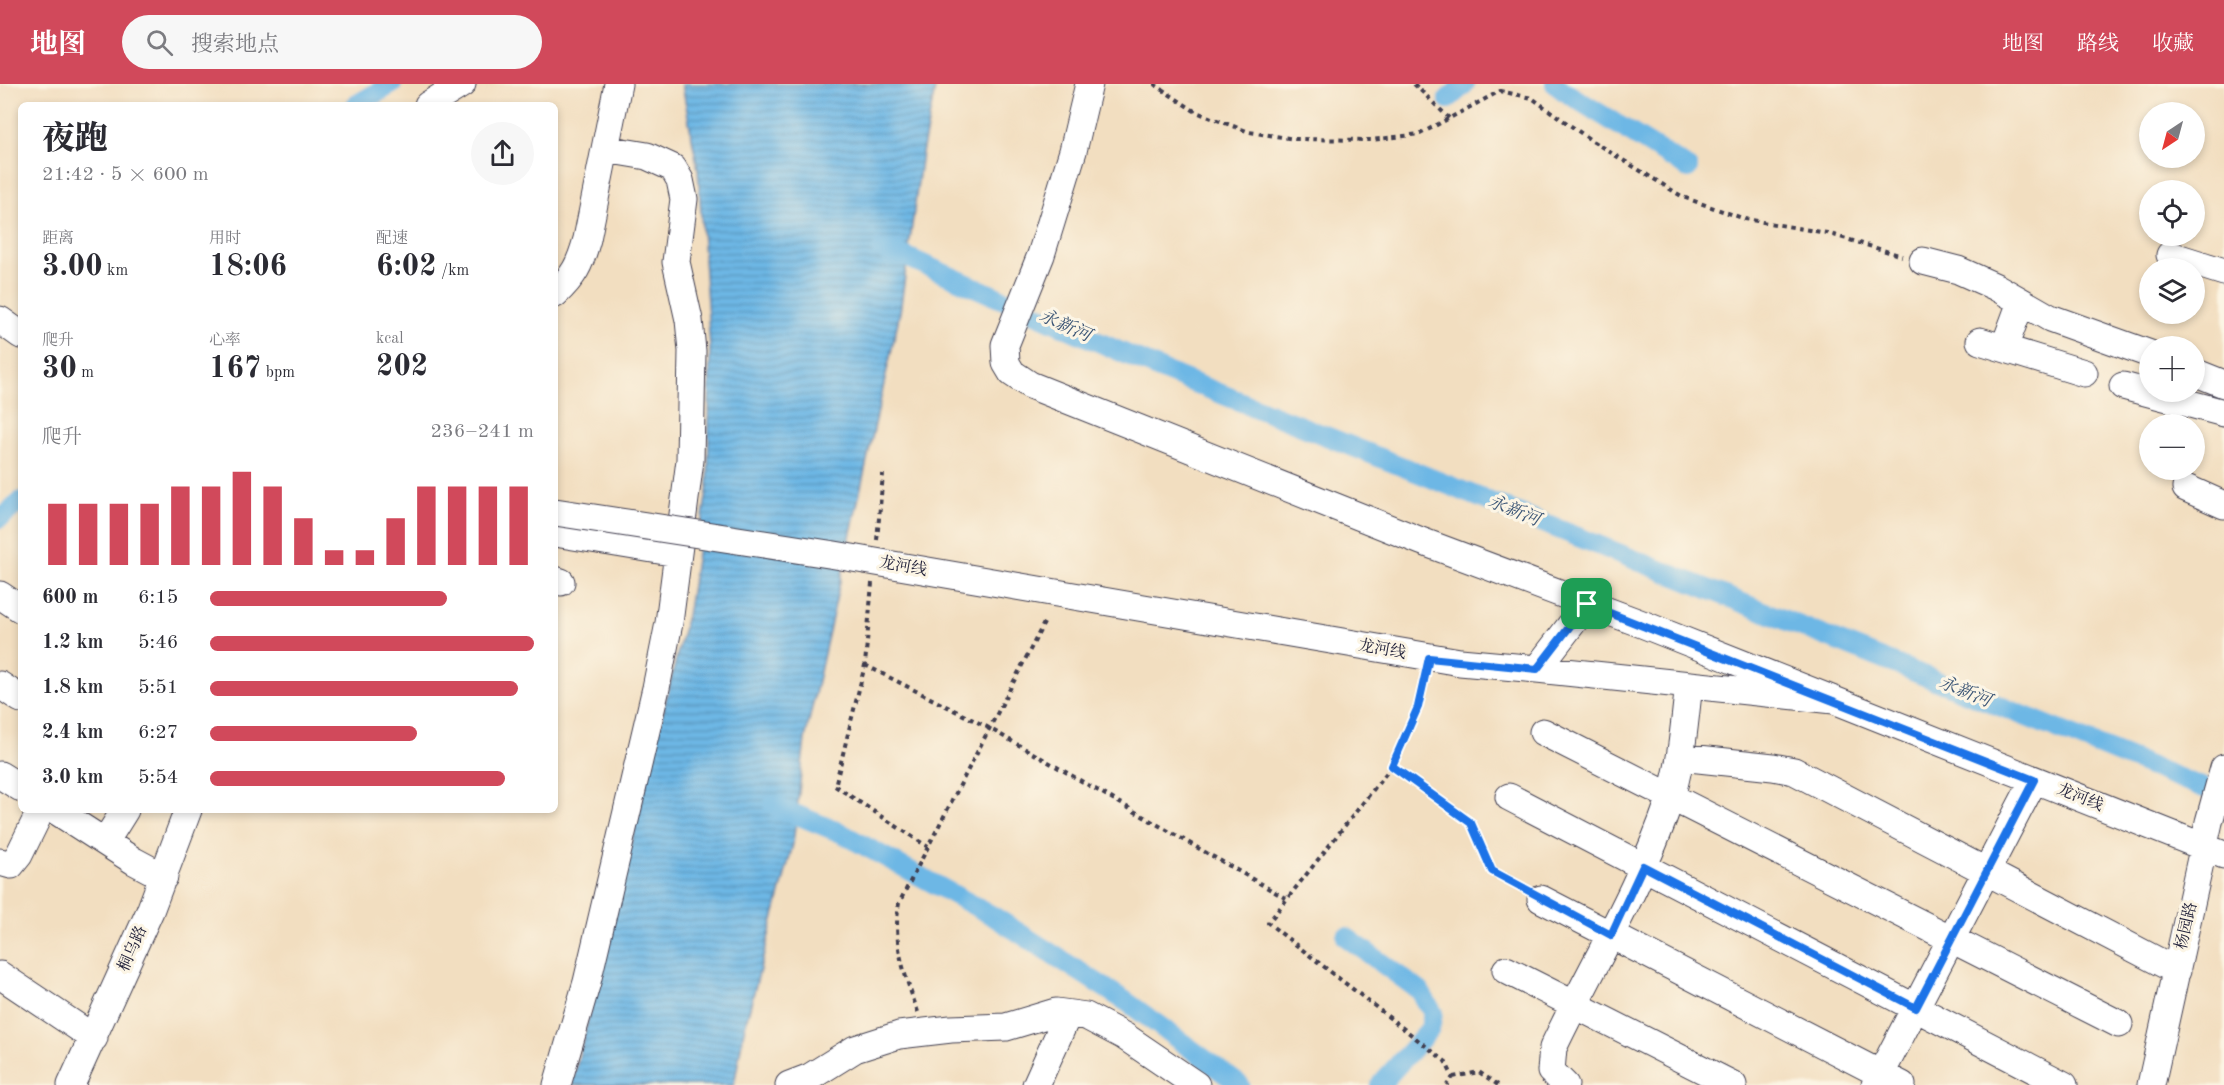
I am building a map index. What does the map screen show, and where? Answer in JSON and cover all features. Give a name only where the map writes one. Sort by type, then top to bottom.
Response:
[{"type":"street","points":[[433,102],[462,84]]},
{"type":"street","points":[[558,291],[572,278],[581,262],[618,84]]},
{"type":"street","points":[[1089,84],[1073,151],[1036,268],[1005,345],[1006,363],[1012,373],[1030,385],[1410,537],[1834,700]]},
{"type":"street","points":[[557,1085],[587,982],[669,623],[692,432],[692,351],[676,262],[683,209],[680,180],[673,168],[647,156],[606,149]]},
{"type":"street","points":[[2170,255],[2224,272]]},
{"type":"street","points":[[1923,261],[1958,270],[1996,287],[2050,318],[2139,350]]},
{"type":"street","points":[[2021,302],[1992,344],[2077,371],[2084,330]]},
{"type":"street","points":[[2037,358],[2050,318]]},
{"type":"street","points":[[0,320],[18,333]]},
{"type":"street","points":[[2205,376],[2224,384]]},
{"type":"street","points":[[2191,402],[2224,413]]},
{"type":"street","points":[[2186,488],[2224,505]]},
{"type":"street","name":"龙河线","points":[[558,512],[835,555],[1429,658],[1834,700],[2034,780],[2213,842]]},
{"type":"street","points":[[558,534],[678,554]]},
{"type":"street","points":[[0,595],[18,607]]},
{"type":"street","points":[[1537,669],[1587,604]]},
{"type":"street","points":[[0,685],[18,697]]},
{"type":"street","points":[[1565,1085],[1551,1071],[1553,1048],[1611,935],[1643,866],[1670,797],[1680,757],[1689,685]]},
{"type":"street","points":[[1543,732],[2119,1024]]},
{"type":"street","points":[[1680,757],[1794,771],[2177,971]]},
{"type":"street","name":"杨园路","points":[[2151,1085],[2177,971],[2213,842],[2224,768]]},
{"type":"street","points":[[0,775],[18,786]]},
{"type":"street","points":[[1542,899],[1886,1081],[1916,1008],[2034,780]]},
{"type":"street","points":[[1509,797],[2064,1085]]},
{"type":"street","points":[[0,862],[11,864],[19,855],[40,813]]},
{"type":"street","points":[[60,813],[164,877]]},
{"type":"street","points":[[105,842],[123,813]]},
{"type":"street","name":"桐乌路","points":[[71,1085],[94,1038],[164,877],[187,813]]},
{"type":"street","points":[[1506,970],[1733,1085]]},
{"type":"street","points":[[0,975],[94,1038]]},
{"type":"street","points":[[789,1085],[810,1077],[855,1048],[899,1035],[1006,1027],[1056,1012],[1086,1016],[1124,1036],[1196,1085]]},
{"type":"street","points":[[1036,1085],[1068,1014]]},
{"type":"path","points":[[1154,84],[1196,112],[1249,132],[1295,139],[1371,140],[1420,134],[1500,91],[1532,98],[1592,141],[1683,197],[1745,219],[1827,233],[1865,246],[1923,261]]},
{"type":"path","points":[[1414,84],[1449,118]]},
{"type":"path","points":[[876,546],[883,474]]},
{"type":"path","points":[[873,581],[865,665],[835,786],[927,848]]},
{"type":"path","points":[[916,1033],[918,1012],[898,952],[895,922],[899,903],[1044,623]]},
{"type":"path","points":[[1429,658],[1418,707],[1392,766],[1268,923],[1444,1061],[1453,1077]]},
{"type":"path","points":[[865,665],[989,728],[1287,898]]},
{"type":"path","points":[[1392,766],[1471,823],[1492,871],[1542,899]]},
{"type":"path","points":[[1447,1085],[1453,1077],[1479,1072],[1498,1085]]},
{"type":"water","points":[[682,84],[936,84],[922,153],[900,312],[805,739],[793,844],[744,1030],[734,1085],[572,1085],[688,610],[708,485],[710,348],[698,170]]},
{"type":"waterway","points":[[361,102],[392,84]]},
{"type":"waterway","points":[[1448,99],[1465,84]]},
{"type":"waterway","points":[[1555,84],[1688,168]]},
{"type":"waterway","name":"永新河","points":[[882,250],[900,254],[1164,371],[2224,796]]},
{"type":"waterway","points":[[0,518],[18,503]]},
{"type":"waterway","points":[[773,805],[841,833],[993,916],[1127,1002],[1240,1085]]},
{"type":"waterway","points":[[1346,937],[1420,991],[1433,1013],[1430,1029],[1380,1085]]},
{"type":"route","points":[[1587,604],[2034,780],[1916,1008],[1643,866],[1611,935],[1492,871],[1471,823],[1392,766],[1418,707],[1429,658],[1537,669],[1587,604]]}]
